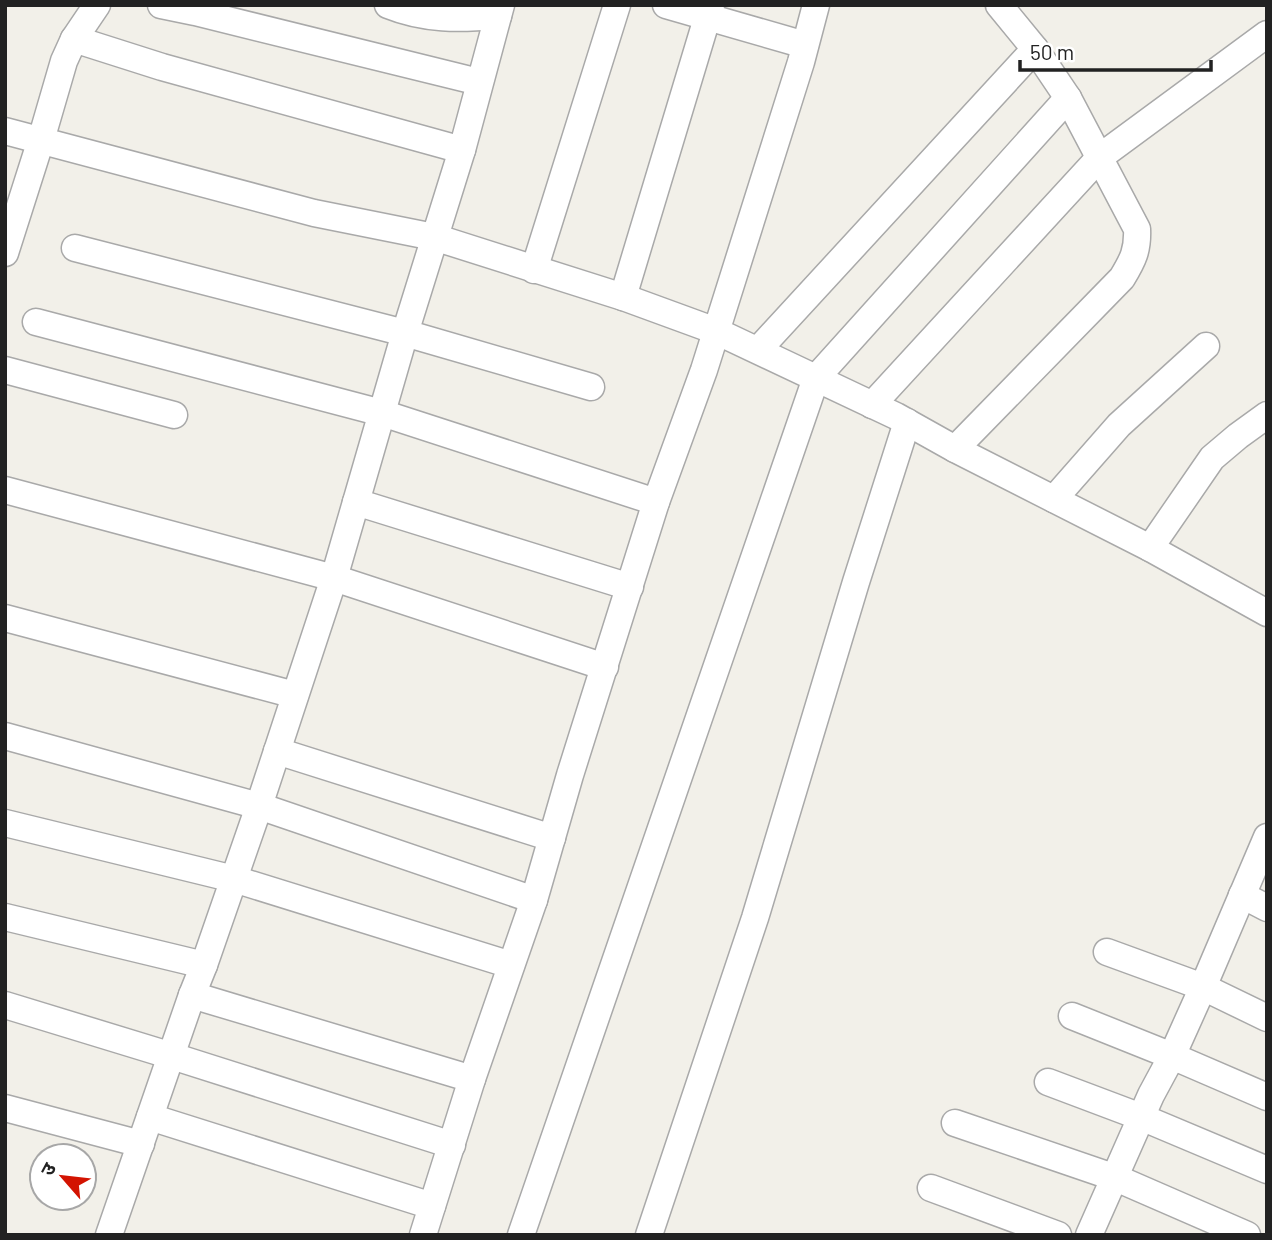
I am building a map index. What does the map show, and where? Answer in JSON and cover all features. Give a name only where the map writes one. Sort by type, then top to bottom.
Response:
[{"type":"street","points":[[5,253],[64,61],[74,39],[97,5]]},
{"type":"street","points":[[162,5],[479,82]]},
{"type":"street","points":[[109,1235],[259,806],[334,578],[405,333],[462,150],[499,11],[459,19],[431,17],[388,5]]},
{"type":"street","points":[[534,270],[617,5]]},
{"type":"street","points":[[666,5],[710,11],[805,46]]},
{"type":"street","points":[[423,1235],[472,1079],[534,900],[570,775],[656,502],[704,370],[816,5]]},
{"type":"street","points":[[955,449],[1122,278],[1138,245],[1138,229],[1068,98],[1035,49],[999,5]]},
{"type":"street","points":[[623,297],[710,11]]},
{"type":"street","points":[[872,405],[1100,157],[1267,34]]},
{"type":"street","points":[[74,39],[162,67],[462,150]]},
{"type":"street","points":[[758,350],[1035,49]]},
{"type":"street","points":[[521,1235],[816,378],[1068,98]]},
{"type":"street","points":[[5,131],[314,213],[434,237],[623,297],[716,331],[907,422],[1267,612]]},
{"type":"street","points":[[75,248],[405,333],[591,387]]},
{"type":"street","points":[[36,322],[382,413],[656,502]]},
{"type":"street","points":[[1054,499],[1119,425],[1206,346]]},
{"type":"street","points":[[5,370],[174,415]]},
{"type":"street","points":[[1150,548],[1212,458],[1267,415]]},
{"type":"street","points":[[649,1235],[755,918],[907,422]]},
{"type":"street","points":[[5,489],[334,578],[605,667]]},
{"type":"street","points":[[356,502],[629,587]]},
{"type":"street","points":[[5,618],[295,695]]},
{"type":"street","points":[[5,736],[259,806],[534,900]]},
{"type":"street","points":[[277,751],[552,838]]},
{"type":"street","points":[[5,822],[234,879],[511,965]]},
{"type":"street","points":[[1089,1235],[1203,987],[1267,837]]},
{"type":"street","points":[[1242,895],[1267,908]]},
{"type":"street","points":[[5,917],[204,965]]},
{"type":"street","points":[[1107,952],[1203,987],[1267,1018]]},
{"type":"street","points":[[192,995],[472,1079]]},
{"type":"street","points":[[5,1005],[452,1145]]},
{"type":"street","points":[[1072,1016],[1267,1097]]},
{"type":"street","points":[[1048,1082],[1141,1117],[1267,1170]]},
{"type":"street","points":[[5,1108],[141,1144]]},
{"type":"street","points":[[150,1117],[432,1206]]},
{"type":"street","points":[[955,1123],[1115,1178],[1247,1235]]},
{"type":"street","points":[[931,1188],[1058,1235]]}]
